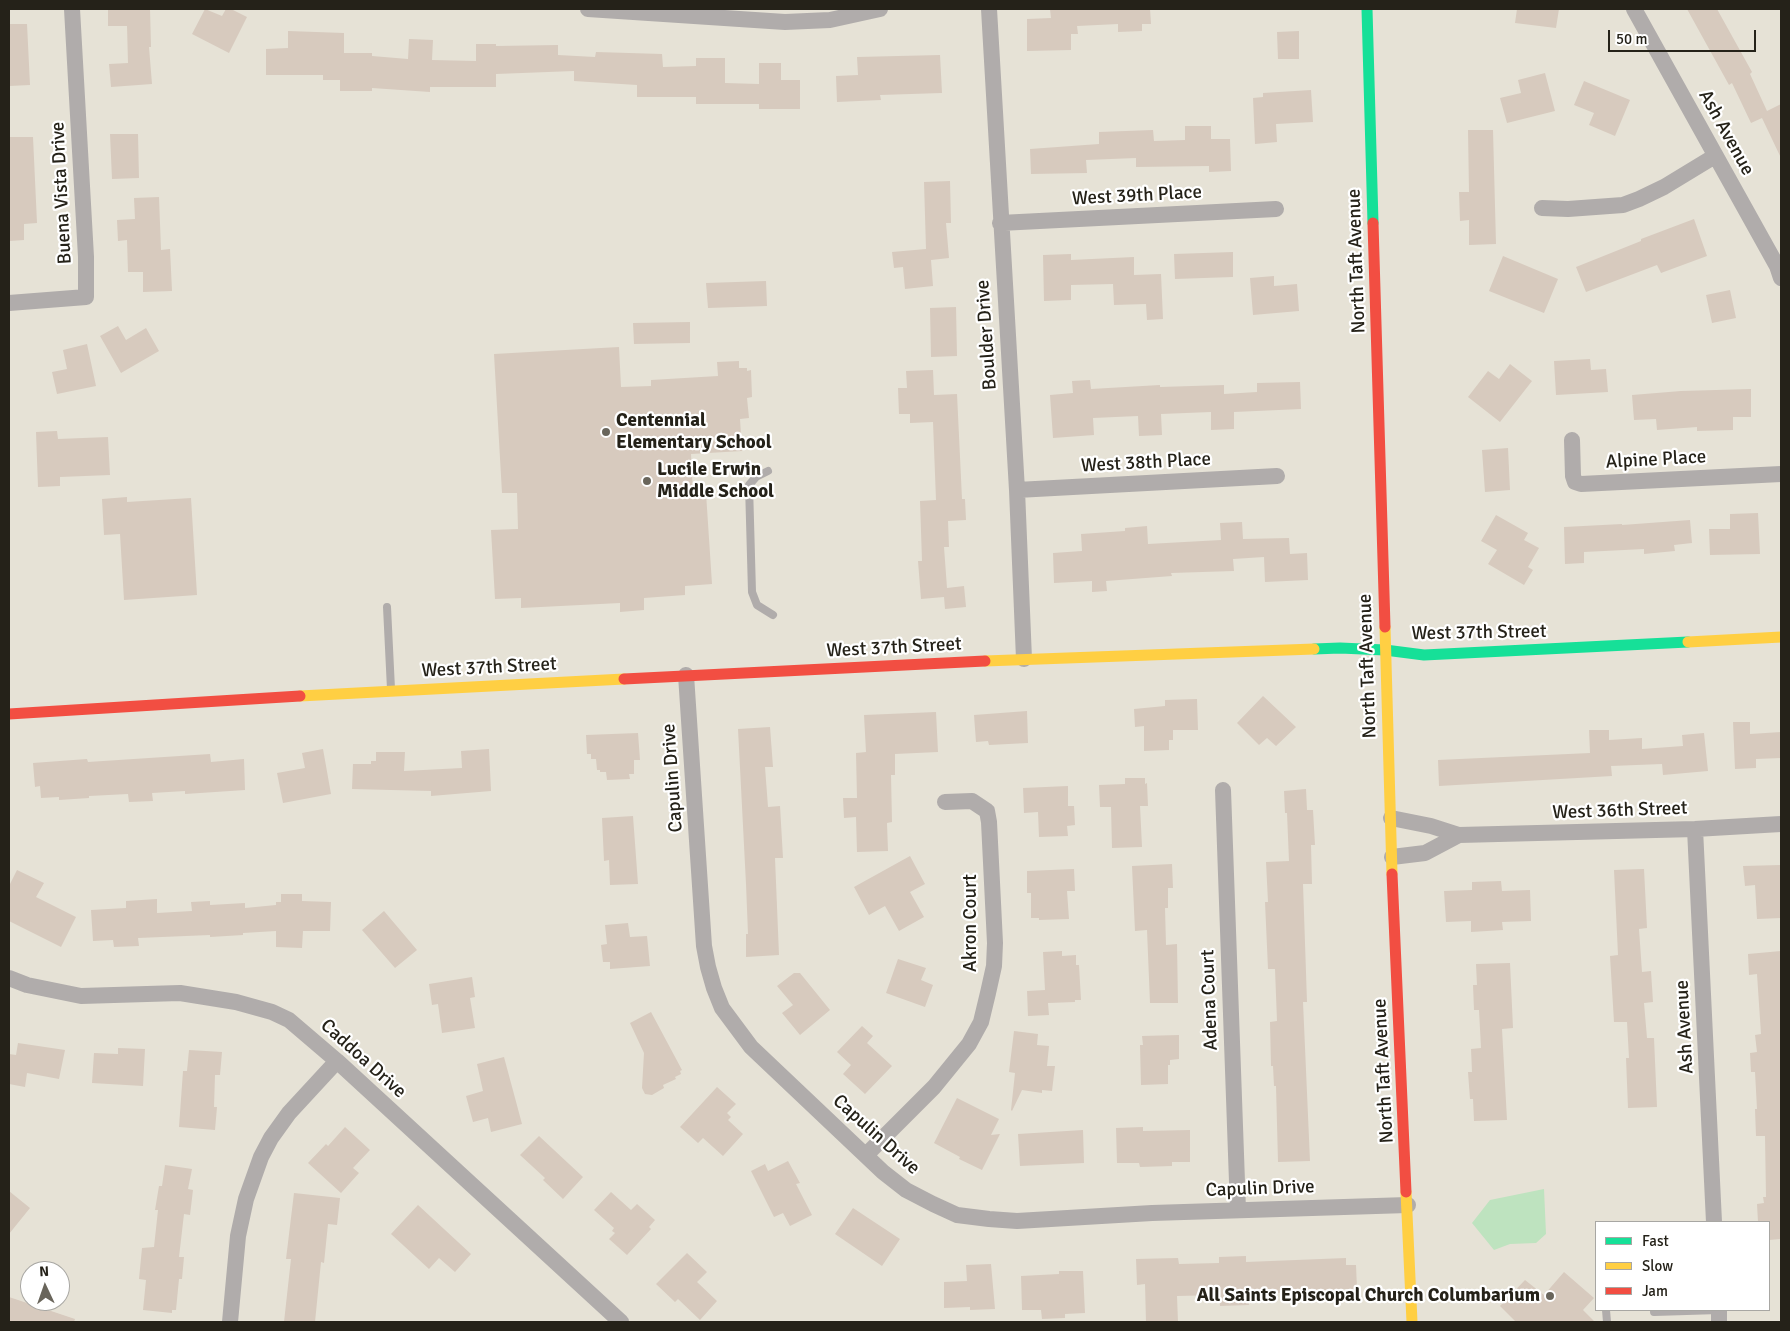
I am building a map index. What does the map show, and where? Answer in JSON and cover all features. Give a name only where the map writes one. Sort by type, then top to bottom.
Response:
[{"type":"street","name":"Buena Vista Drive","points":[[9,303],[86,297],[86,257],[72,9]]},
{"type":"street","points":[[588,9],[785,22],[830,20],[880,9]]},
{"type":"street","name":"Boulder Drive","points":[[989,9],[1017,490],[1024,659]]},
{"type":"street","name":"North Taft Avenue","points":[[1367,9],[1390,818],[1412,1322]]},
{"type":"street","name":"Ash Avenue","points":[[1634,9],[1780,270]]},
{"type":"street","points":[[1542,208],[1568,209],[1623,205],[1664,187],[1715,156]]},
{"type":"street","name":"West 39th Place","points":[[1000,223],[1276,209]]},
{"type":"street","name":"Alpine Place","points":[[1572,440],[1573,476],[1575,482],[1581,484],[1781,474]]},
{"type":"street","name":"West 38th Place","points":[[1017,490],[1277,476]]},
{"type":"street","name":"West 37th Street","points":[[9,714],[686,675],[1024,659],[1340,648],[1385,650],[1424,655],[1781,637]]},
{"type":"street","name":"Capulin Drive","points":[[686,675],[704,946],[714,988],[722,1008],[751,1048],[906,1190],[958,1214],[1017,1221],[1238,1210],[1408,1205]]},
{"type":"street","name":"Adena Court","points":[[1223,790],[1238,1210]]},
{"type":"street","name":"Akron Court","points":[[866,1155],[934,1087],[969,1044],[981,1022],[988,994],[994,966],[995,943],[988,817],[986,811],[972,801],[945,802]]},
{"type":"street","name":"West 36th Street","points":[[1390,818],[1431,826],[1459,835],[1695,829],[1781,824]]},
{"type":"street","name":"Ash Avenue","points":[[1695,829],[1714,1221]]},
{"type":"street","name":"West 36th Street","points":[[1392,856],[1425,853],[1459,835]]},
{"type":"street","name":"Caddoa Drive","points":[[9,978],[26,985],[81,996],[180,993],[236,1002],[272,1012],[289,1020],[337,1061],[621,1322]]},
{"type":"street","points":[[230,1322],[238,1236],[246,1198],[261,1157],[271,1138],[289,1113],[337,1061]]},
{"type":"lane","points":[[768,471],[756,477],[748,485],[752,592],[757,605],[773,615]]},
{"type":"lane","points":[[387,607],[391,691]]},
{"type":"lane","points":[[1654,1312],[1686,1311]]},
{"type":"green space","points":[[1544,1189],[1546,1234],[1536,1243],[1510,1244],[1494,1250],[1472,1223],[1490,1200]]},
{"type":"building","points":[[108,9],[150,9],[151,47],[149,47],[152,84],[111,87],[109,64],[128,63],[127,26],[108,26]]},
{"type":"building","points":[[205,9],[222,16],[226,9],[231,9],[247,17],[229,53],[192,34]]},
{"type":"building","points":[[1050,9],[1150,9],[1151,24],[1142,24],[1142,31],[1118,32],[1118,24],[1077,26],[1078,34],[1071,34],[1071,50],[1027,51],[1027,19],[1051,18]]},
{"type":"building","points":[[1517,9],[1559,9],[1556,28],[1515,23]]},
{"type":"building","points":[[1687,9],[1717,9],[1752,72],[1750,74],[1767,111],[1781,104],[1781,158],[1762,118],[1751,123],[1732,83],[1729,85]]},
{"type":"building","points":[[9,24],[27,24],[30,85],[9,86]]},
{"type":"building","points":[[288,31],[344,33],[344,53],[372,53],[372,56],[408,59],[409,39],[433,40],[432,60],[476,61],[476,44],[496,44],[496,46],[558,45],[558,55],[595,57],[596,52],[662,54],[663,67],[696,66],[696,58],[725,58],[725,83],[759,84],[759,63],[781,63],[781,80],[800,80],[800,109],[759,109],[759,104],[696,104],[696,97],[637,97],[637,85],[574,81],[574,71],[496,74],[496,87],[430,87],[430,92],[372,88],[372,91],[340,91],[340,80],[323,80],[323,75],[266,75],[266,49],[288,48]]},
{"type":"building","points":[[1299,31],[1299,59],[1278,59],[1277,32]]},
{"type":"building","points":[[940,55],[942,93],[880,95],[881,100],[837,102],[836,76],[858,75],[857,57]]},
{"type":"building","points":[[1545,73],[1555,111],[1507,123],[1500,98],[1521,93],[1518,80]]},
{"type":"building","points":[[1584,81],[1630,100],[1615,136],[1589,125],[1594,113],[1574,105]]},
{"type":"building","points":[[1311,90],[1313,122],[1276,124],[1277,142],[1255,144],[1253,98],[1263,97],[1263,93]]},
{"type":"building","points":[[1185,126],[1211,126],[1211,139],[1230,139],[1231,171],[1209,172],[1209,166],[1136,167],[1136,158],[1086,160],[1087,173],[1031,174],[1030,149],[1099,144],[1099,132],[1153,130],[1154,141],[1185,140]]},
{"type":"building","points":[[1468,130],[1493,130],[1496,244],[1469,245],[1469,220],[1460,221],[1459,192],[1469,192]]},
{"type":"building","points":[[110,134],[138,134],[139,178],[112,179]]},
{"type":"building","points":[[9,137],[33,137],[37,223],[24,224],[24,240],[9,241]]},
{"type":"building","points":[[950,181],[951,223],[946,223],[949,258],[931,260],[933,286],[905,289],[903,267],[894,268],[892,252],[926,249],[924,182]]},
{"type":"building","points":[[159,197],[161,250],[170,249],[172,291],[143,292],[143,272],[128,272],[127,240],[118,241],[117,220],[135,219],[134,198]]},
{"type":"building","points":[[1694,219],[1707,256],[1661,273],[1657,265],[1586,292],[1576,267]]},
{"type":"building","points":[[1233,252],[1233,277],[1175,279],[1174,254]]},
{"type":"building","points":[[1071,254],[1071,260],[1134,257],[1134,275],[1161,274],[1163,319],[1147,320],[1146,304],[1114,305],[1113,284],[1071,285],[1071,300],[1044,301],[1043,255]]},
{"type":"building","points":[[1503,256],[1558,279],[1544,313],[1489,291]]},
{"type":"building","points":[[1274,276],[1274,286],[1297,284],[1299,311],[1253,315],[1250,278]]},
{"type":"building","points":[[766,281],[767,306],[708,308],[706,283]]},
{"type":"building","points":[[1730,290],[1736,318],[1712,323],[1706,295]]},
{"type":"building","points":[[956,307],[957,356],[931,357],[930,308]]},
{"type":"building","points":[[690,322],[690,343],[634,344],[633,323]]},
{"type":"building","points":[[118,326],[126,340],[146,328],[159,351],[121,373],[100,336]]},
{"type":"building","points":[[87,344],[96,386],[57,394],[52,372],[67,369],[63,350]]},
{"type":"building","points":[[619,347],[621,387],[651,386],[651,380],[718,376],[717,362],[739,361],[739,368],[747,368],[747,371],[751,370],[752,397],[747,398],[749,418],[740,419],[742,451],[691,454],[693,494],[706,493],[712,584],[685,586],[685,595],[644,598],[644,610],[620,612],[620,603],[521,608],[521,598],[495,599],[491,530],[518,529],[517,493],[502,493],[494,354]]},
{"type":"building","points":[[1590,359],[1591,370],[1606,369],[1608,392],[1556,395],[1554,361]]},
{"type":"building","points":[[1510,364],[1532,381],[1500,422],[1468,397],[1488,371],[1499,379]]},
{"type":"building","points":[[933,370],[934,395],[957,394],[962,499],[965,499],[966,520],[948,521],[949,547],[944,547],[947,588],[964,586],[966,607],[945,609],[944,597],[921,599],[918,561],[922,561],[920,501],[936,500],[933,422],[910,423],[910,414],[899,414],[898,388],[907,388],[906,371]]},
{"type":"building","points":[[1090,380],[1091,389],[1160,385],[1160,387],[1224,385],[1224,394],[1257,392],[1257,383],[1300,382],[1301,409],[1234,412],[1234,429],[1211,430],[1211,412],[1161,414],[1162,435],[1139,436],[1138,416],[1093,418],[1094,435],[1053,438],[1050,395],[1073,393],[1072,381]]},
{"type":"building","points":[[1751,389],[1751,417],[1733,417],[1733,430],[1697,431],[1697,427],[1657,430],[1656,419],[1634,420],[1632,395],[1681,391]]},
{"type":"building","points":[[57,431],[58,439],[108,437],[110,475],[60,477],[60,486],[38,487],[36,432]]},
{"type":"building","points":[[1508,448],[1510,490],[1485,492],[1482,450]]},
{"type":"building","points":[[127,497],[127,502],[191,498],[197,595],[124,600],[120,534],[104,535],[102,499]]},
{"type":"building","points":[[1758,513],[1760,554],[1710,555],[1709,529],[1730,529],[1730,514]]},
{"type":"building","points":[[1496,515],[1528,533],[1524,540],[1539,548],[1528,567],[1533,570],[1524,585],[1488,564],[1497,550],[1481,541]]},
{"type":"building","points":[[1690,520],[1692,543],[1674,545],[1675,551],[1644,554],[1644,549],[1584,552],[1584,563],[1565,564],[1564,527]]},
{"type":"building","points":[[1242,522],[1243,539],[1289,538],[1290,554],[1307,553],[1308,580],[1265,582],[1264,557],[1233,559],[1234,571],[1171,573],[1172,576],[1106,581],[1107,591],[1092,592],[1092,581],[1054,583],[1053,553],[1082,551],[1081,534],[1125,531],[1125,528],[1147,526],[1148,544],[1221,540],[1220,523]]},
{"type":"building","points":[[1263,696],[1296,727],[1276,746],[1267,738],[1259,745],[1237,723]]},
{"type":"building","points":[[1197,699],[1198,730],[1173,730],[1173,740],[1169,740],[1169,750],[1144,751],[1144,726],[1135,727],[1134,709],[1165,706],[1165,700]]},
{"type":"building","points":[[1027,711],[1028,743],[989,745],[988,741],[976,742],[974,715]]},
{"type":"building","points":[[936,712],[938,752],[895,754],[895,775],[891,775],[892,822],[887,823],[888,851],[857,852],[856,817],[844,818],[843,798],[857,798],[856,753],[866,752],[864,715]]},
{"type":"building","points":[[1733,722],[1750,722],[1750,734],[1781,732],[1781,758],[1756,759],[1756,768],[1735,769]]},
{"type":"building","points":[[770,727],[773,767],[765,767],[768,807],[780,806],[783,858],[775,858],[779,955],[746,957],[746,934],[748,934],[738,729]]},
{"type":"building","points":[[1589,730],[1609,730],[1609,740],[1642,738],[1642,749],[1683,746],[1682,735],[1704,733],[1708,771],[1663,775],[1662,764],[1611,766],[1612,776],[1439,786],[1438,760],[1590,753]]},
{"type":"building","points":[[638,733],[640,760],[634,760],[634,774],[629,774],[630,779],[607,780],[606,772],[597,770],[596,759],[591,759],[591,754],[587,754],[586,735]]},
{"type":"building","points":[[323,749],[331,794],[283,803],[277,773],[305,768],[302,753]]},
{"type":"building","points":[[489,749],[491,791],[431,796],[431,791],[352,789],[353,764],[371,764],[371,761],[376,761],[376,752],[405,752],[404,771],[462,768],[461,751]]},
{"type":"building","points":[[210,754],[211,762],[244,759],[245,790],[185,794],[185,791],[152,793],[153,801],[129,802],[128,794],[59,800],[59,797],[41,798],[40,786],[35,787],[33,763],[87,759],[88,762]]},
{"type":"building","points":[[1125,778],[1145,778],[1145,784],[1147,783],[1148,806],[1140,806],[1142,847],[1112,848],[1111,807],[1100,807],[1099,785],[1125,784]]},
{"type":"building","points":[[1068,786],[1068,806],[1074,806],[1075,825],[1067,826],[1068,836],[1039,837],[1038,812],[1024,813],[1023,788]]},
{"type":"building","points":[[1306,789],[1307,810],[1313,810],[1315,845],[1311,845],[1312,884],[1303,884],[1307,1002],[1303,1002],[1310,1161],[1278,1162],[1276,1086],[1274,1086],[1273,1066],[1271,1066],[1270,1022],[1277,1021],[1275,969],[1268,969],[1265,902],[1268,902],[1266,862],[1289,861],[1284,791]]},
{"type":"building","points":[[633,816],[638,884],[610,885],[609,860],[604,861],[602,818]]},
{"type":"building","points":[[910,856],[925,884],[910,892],[924,917],[899,931],[885,906],[869,915],[854,887]]},
{"type":"building","points":[[1172,864],[1173,888],[1168,888],[1168,908],[1165,908],[1166,945],[1177,944],[1178,1003],[1150,1003],[1147,930],[1135,931],[1132,866]]},
{"type":"building","points":[[1780,865],[1781,918],[1757,919],[1755,885],[1745,886],[1743,866]]},
{"type":"building","points":[[1074,869],[1075,891],[1067,891],[1069,919],[1039,920],[1039,918],[1031,918],[1031,893],[1027,893],[1027,871]]},
{"type":"building","points":[[1644,869],[1647,928],[1639,929],[1642,972],[1651,971],[1653,1002],[1644,1003],[1647,1038],[1654,1038],[1657,1107],[1628,1108],[1626,1058],[1629,1058],[1627,1022],[1614,1022],[1610,956],[1618,955],[1614,870]]},
{"type":"building","points":[[17,870],[44,883],[36,897],[76,917],[61,947],[9,921],[9,886]]},
{"type":"building","points":[[1501,881],[1502,891],[1530,890],[1531,921],[1502,922],[1503,930],[1471,932],[1471,921],[1446,922],[1444,891],[1472,890],[1472,882]]},
{"type":"building","points":[[281,894],[302,894],[302,901],[331,902],[330,931],[303,931],[302,948],[276,947],[276,931],[210,937],[210,935],[138,938],[139,946],[114,947],[113,940],[93,941],[91,910],[126,908],[126,901],[157,899],[157,913],[192,911],[191,902],[210,901],[210,905],[245,903],[245,908],[276,905],[276,902],[281,902]]},
{"type":"building","points":[[384,911],[417,950],[395,968],[362,930]]},
{"type":"building","points":[[628,923],[630,937],[647,936],[650,966],[610,969],[610,962],[603,962],[601,945],[607,944],[605,925]]},
{"type":"building","points":[[1062,951],[1062,956],[1076,955],[1076,965],[1079,965],[1081,1000],[1048,1003],[1049,1015],[1028,1016],[1027,991],[1045,990],[1043,952]]},
{"type":"building","points":[[1781,951],[1781,1239],[1770,1240],[1770,1221],[1758,1221],[1757,1204],[1764,1203],[1763,1197],[1766,1197],[1765,1136],[1756,1136],[1755,1072],[1751,1072],[1750,1053],[1757,1052],[1755,1035],[1761,1034],[1757,974],[1749,975],[1748,954]]},
{"type":"building","points":[[898,959],[926,968],[921,980],[933,985],[925,1007],[886,993]]},
{"type":"building","points":[[1510,963],[1513,1028],[1502,1029],[1507,1120],[1474,1121],[1473,1099],[1470,1099],[1468,1072],[1472,1072],[1471,1049],[1481,1048],[1479,1010],[1474,1010],[1473,985],[1477,985],[1476,964]]},
{"type":"building","points":[[794,973],[800,973],[830,1010],[800,1035],[782,1013],[793,1005],[777,986]]},
{"type":"building","points":[[472,977],[475,997],[470,998],[475,1028],[442,1033],[438,1004],[432,1005],[429,984]]},
{"type":"building","points":[[651,1012],[682,1070],[680,1071],[681,1074],[675,1077],[676,1079],[663,1085],[664,1088],[652,1095],[645,1094],[642,1088],[644,1053],[630,1023]]},
{"type":"building","points":[[862,1026],[873,1036],[867,1043],[892,1066],[865,1094],[843,1074],[851,1065],[837,1052]]},
{"type":"building","points":[[1014,1031],[1038,1034],[1037,1045],[1049,1046],[1047,1066],[1055,1066],[1052,1091],[1042,1090],[1042,1093],[1022,1090],[1012,1111],[1015,1073],[1009,1072]]},
{"type":"building","points":[[1179,1035],[1179,1059],[1170,1060],[1170,1065],[1168,1065],[1168,1084],[1141,1085],[1140,1045],[1143,1045],[1142,1036]]},
{"type":"building","points":[[18,1043],[65,1050],[59,1079],[27,1073],[25,1087],[9,1084],[9,1054],[16,1055]]},
{"type":"building","points":[[118,1048],[145,1049],[143,1086],[92,1083],[94,1053],[118,1054]]},
{"type":"building","points":[[189,1050],[222,1052],[220,1075],[215,1075],[214,1107],[217,1107],[215,1130],[179,1127],[183,1071],[187,1071]]},
{"type":"building","points":[[504,1057],[522,1124],[491,1132],[488,1118],[473,1122],[466,1096],[483,1091],[477,1064]]},
{"type":"building","points":[[717,1087],[736,1104],[727,1113],[731,1117],[728,1120],[743,1134],[723,1156],[703,1138],[698,1143],[680,1127]]},
{"type":"building","points":[[957,1098],[999,1119],[991,1135],[1000,1134],[982,1170],[959,1159],[960,1157],[934,1143]]},
{"type":"building","points":[[345,1127],[370,1150],[353,1168],[359,1173],[341,1193],[308,1163],[326,1144],[328,1146]]},
{"type":"building","points":[[1143,1127],[1143,1131],[1190,1130],[1190,1162],[1172,1162],[1172,1166],[1140,1167],[1139,1163],[1117,1163],[1116,1128]]},
{"type":"building","points":[[1083,1130],[1084,1163],[1020,1166],[1018,1134]]},
{"type":"building","points":[[539,1136],[583,1177],[563,1199],[543,1180],[545,1178],[520,1155]]},
{"type":"building","points":[[788,1161],[800,1183],[796,1184],[812,1215],[790,1226],[783,1213],[774,1217],[751,1171],[765,1164],[768,1171]]},
{"type":"building","points":[[165,1165],[192,1169],[188,1189],[193,1190],[190,1215],[184,1214],[179,1257],[184,1257],[182,1279],[179,1279],[176,1310],[172,1310],[172,1313],[143,1310],[146,1280],[139,1279],[142,1248],[154,1247],[158,1210],[155,1210],[159,1186],[162,1186]]},
{"type":"building","points":[[9,1191],[30,1208],[9,1234]]},
{"type":"building","points":[[611,1192],[631,1210],[637,1204],[655,1220],[649,1227],[651,1229],[627,1255],[609,1239],[615,1233],[612,1231],[614,1228],[594,1210]]},
{"type":"building","points":[[294,1193],[340,1198],[337,1225],[328,1224],[324,1263],[321,1262],[315,1322],[284,1322],[291,1259],[286,1259]]},
{"type":"building","points":[[418,1205],[471,1254],[455,1272],[439,1258],[429,1269],[391,1234]]},
{"type":"building","points":[[853,1208],[900,1239],[882,1266],[835,1234]]},
{"type":"building","points":[[687,1253],[707,1272],[697,1282],[717,1301],[700,1320],[678,1299],[675,1302],[656,1284]]},
{"type":"building","points":[[1246,1256],[1246,1262],[1346,1258],[1346,1265],[1356,1265],[1357,1289],[1344,1289],[1345,1298],[1301,1300],[1301,1292],[1248,1294],[1249,1305],[1220,1306],[1219,1295],[1177,1296],[1178,1322],[1146,1322],[1145,1284],[1137,1285],[1136,1259],[1178,1258],[1179,1264],[1219,1263],[1219,1257]]},
{"type":"building","points":[[991,1264],[995,1309],[970,1310],[970,1307],[944,1308],[944,1282],[967,1281],[966,1265]]},
{"type":"building","points":[[1059,1271],[1083,1271],[1085,1313],[1065,1314],[1065,1318],[1042,1319],[1041,1310],[1022,1310],[1021,1276],[1059,1274]]},
{"type":"building","name":"All Saints Episcopal Church Columbarium","points":[[1564,1272],[1594,1298],[1583,1310],[1595,1322],[1516,1322],[1500,1306],[1525,1280],[1544,1295]]},
{"type":"building","points":[[9,1297],[20,1301],[20,1311],[51,1311],[75,1319],[74,1322],[9,1322]]},
{"type":"traffic: fast","points":[[1367,9],[1373,223]]},
{"type":"traffic: fast","points":[[1314,649],[1385,650],[1424,655],[1688,642]]},
{"type":"traffic: slow","points":[[1385,627],[1392,874]]},
{"type":"traffic: slow","points":[[1688,642],[1781,637]]},
{"type":"traffic: slow","points":[[985,661],[1314,649]]},
{"type":"traffic: slow","points":[[300,696],[624,679]]},
{"type":"traffic: slow","points":[[1406,1192],[1412,1322]]},
{"type":"traffic: jam","points":[[1373,223],[1385,627]]},
{"type":"traffic: jam","points":[[624,679],[985,661]]},
{"type":"traffic: jam","points":[[9,714],[300,696]]},
{"type":"traffic: jam","points":[[1392,874],[1406,1192]]},
{"type":"place","name":"Centennial Elementary School","points":[[606,432]]},
{"type":"place","name":"Lucile Erwin Middle School","points":[[647,481]]},
{"type":"place","name":"All Saints Episcopal Church Columbarium","points":[[1550,1296]]}]
